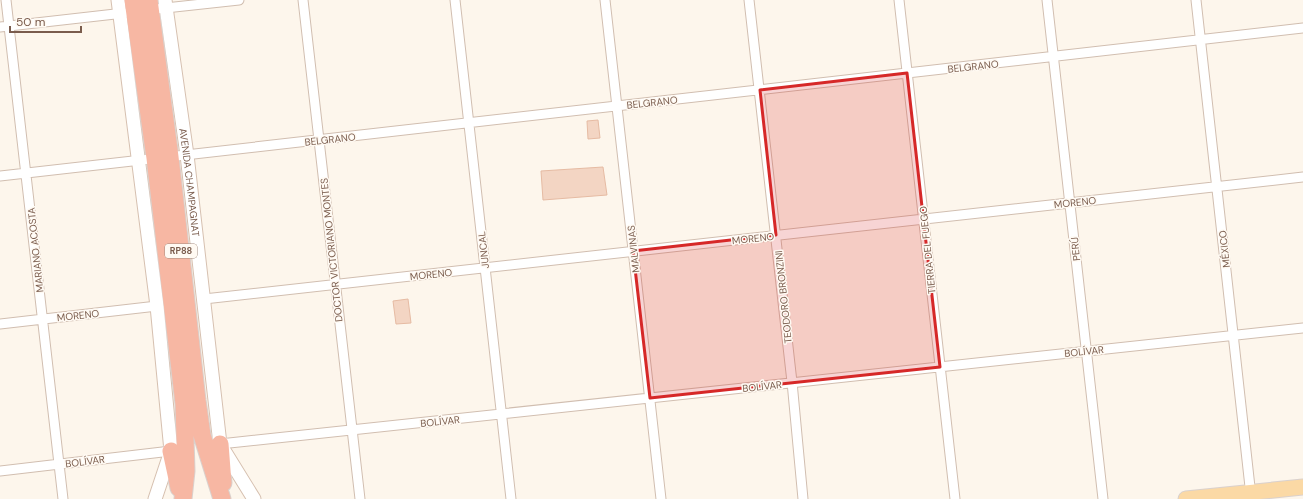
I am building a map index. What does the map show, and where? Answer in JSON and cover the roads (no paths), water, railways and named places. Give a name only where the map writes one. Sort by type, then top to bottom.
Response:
[{"type":"highway","name":"AVENIDA CHAMPAGNAT","points":[[142,5],[155,158],[184,404],[186,464],[183,499]]},
{"type":"highway","name":"AVENIDA CHAMPAGNAT","points":[[155,158],[202,435],[223,499]]},
{"type":"highway","points":[[220,444],[223,499]]},
{"type":"highway","points":[[171,451],[183,499]]},
{"type":"main road","points":[[1186,499],[1251,496],[1303,487]]},
{"type":"street","name":"MARIANO ACOSTA","points":[[6,0],[5,26],[26,173],[63,499]]},
{"type":"street","points":[[5,26],[142,5],[239,0]]},
{"type":"street","name":"DOCTOR VICTORIANO MONTES","points":[[303,0],[360,499]]},
{"type":"street","name":"JUNCAL","points":[[455,0],[511,499]]},
{"type":"street","name":"MALVINAS","points":[[605,0],[661,499]]},
{"type":"street","name":"TEODORO BRONZINI","points":[[749,0],[792,382],[803,499]]},
{"type":"street","name":"TIERRA DEL FUEGO","points":[[899,0],[955,499]]},
{"type":"street","name":"PERÚ","points":[[1047,0],[1103,499]]},
{"type":"street","name":"MÉXICO","points":[[1196,0],[1251,496]]},
{"type":"street","name":"AVENIDA CHAMPAGNAT","points":[[142,5],[187,155],[220,444],[254,499]]},
{"type":"street","name":"BELGRANO","points":[[0,176],[1303,28]]},
{"type":"street","name":"AVENIDA CHAMPAGNAT","points":[[155,158],[157,306],[171,451],[155,499]]},
{"type":"street","name":"MORENO","points":[[204,299],[1303,176]]},
{"type":"street","name":"MORENO","points":[[0,324],[157,306]]},
{"type":"street","name":"BOLÍVAR","points":[[220,444],[1303,328]]},
{"type":"street","name":"BOLÍVAR","points":[[0,471],[171,451]]}]
